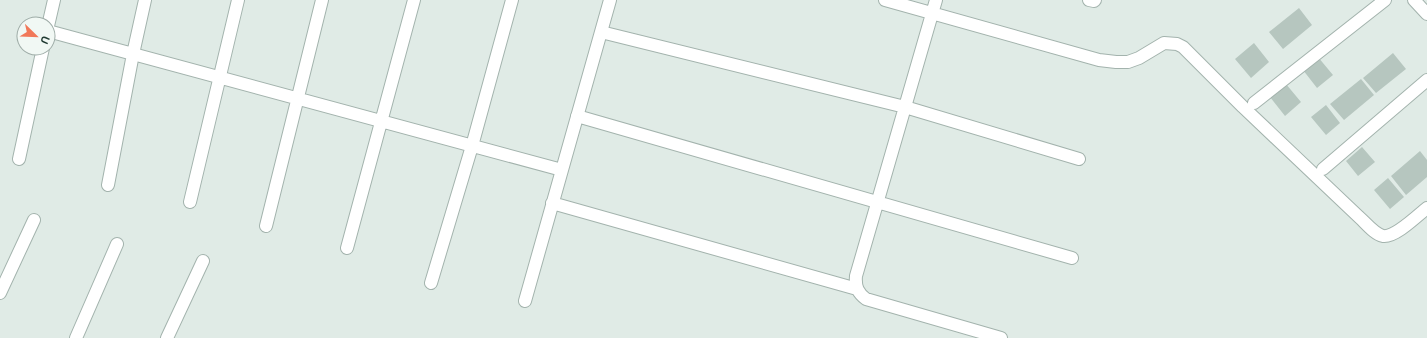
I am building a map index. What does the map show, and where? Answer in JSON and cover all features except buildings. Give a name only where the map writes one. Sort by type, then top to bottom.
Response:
[{"type":"street","points":[[50,16],[54,0]]},
{"type":"street","points":[[108,185],[145,0]]},
{"type":"street","points":[[190,202],[238,0]]},
{"type":"street","points":[[266,226],[322,0]]},
{"type":"street","points":[[347,248],[414,0]]},
{"type":"street","points":[[431,283],[472,146],[512,0]]},
{"type":"street","points":[[525,302],[610,0]]},
{"type":"street","points":[[885,0],[1099,60],[1128,62],[1164,43],[1177,44],[1191,54],[1243,107],[1378,234],[1384,236],[1394,234],[1427,208]]},
{"type":"street","points":[[936,0],[856,276],[857,289],[860,294],[870,300],[1001,338]]},
{"type":"street","points":[[1089,0],[1096,0]]},
{"type":"street","points":[[1254,103],[1385,0]]},
{"type":"street","points":[[1414,0],[1427,14]]},
{"type":"street","points":[[601,32],[905,107],[1080,159]]},
{"type":"street","points":[[56,33],[562,170]]},
{"type":"street","points":[[19,159],[41,56]]},
{"type":"street","points":[[1323,168],[1427,80]]},
{"type":"street","points":[[577,116],[1072,258]]},
{"type":"street","points":[[552,203],[857,289]]},
{"type":"street","points":[[0,293],[34,220]]},
{"type":"street","points":[[76,338],[117,244]]},
{"type":"street","points":[[167,338],[203,261]]}]
